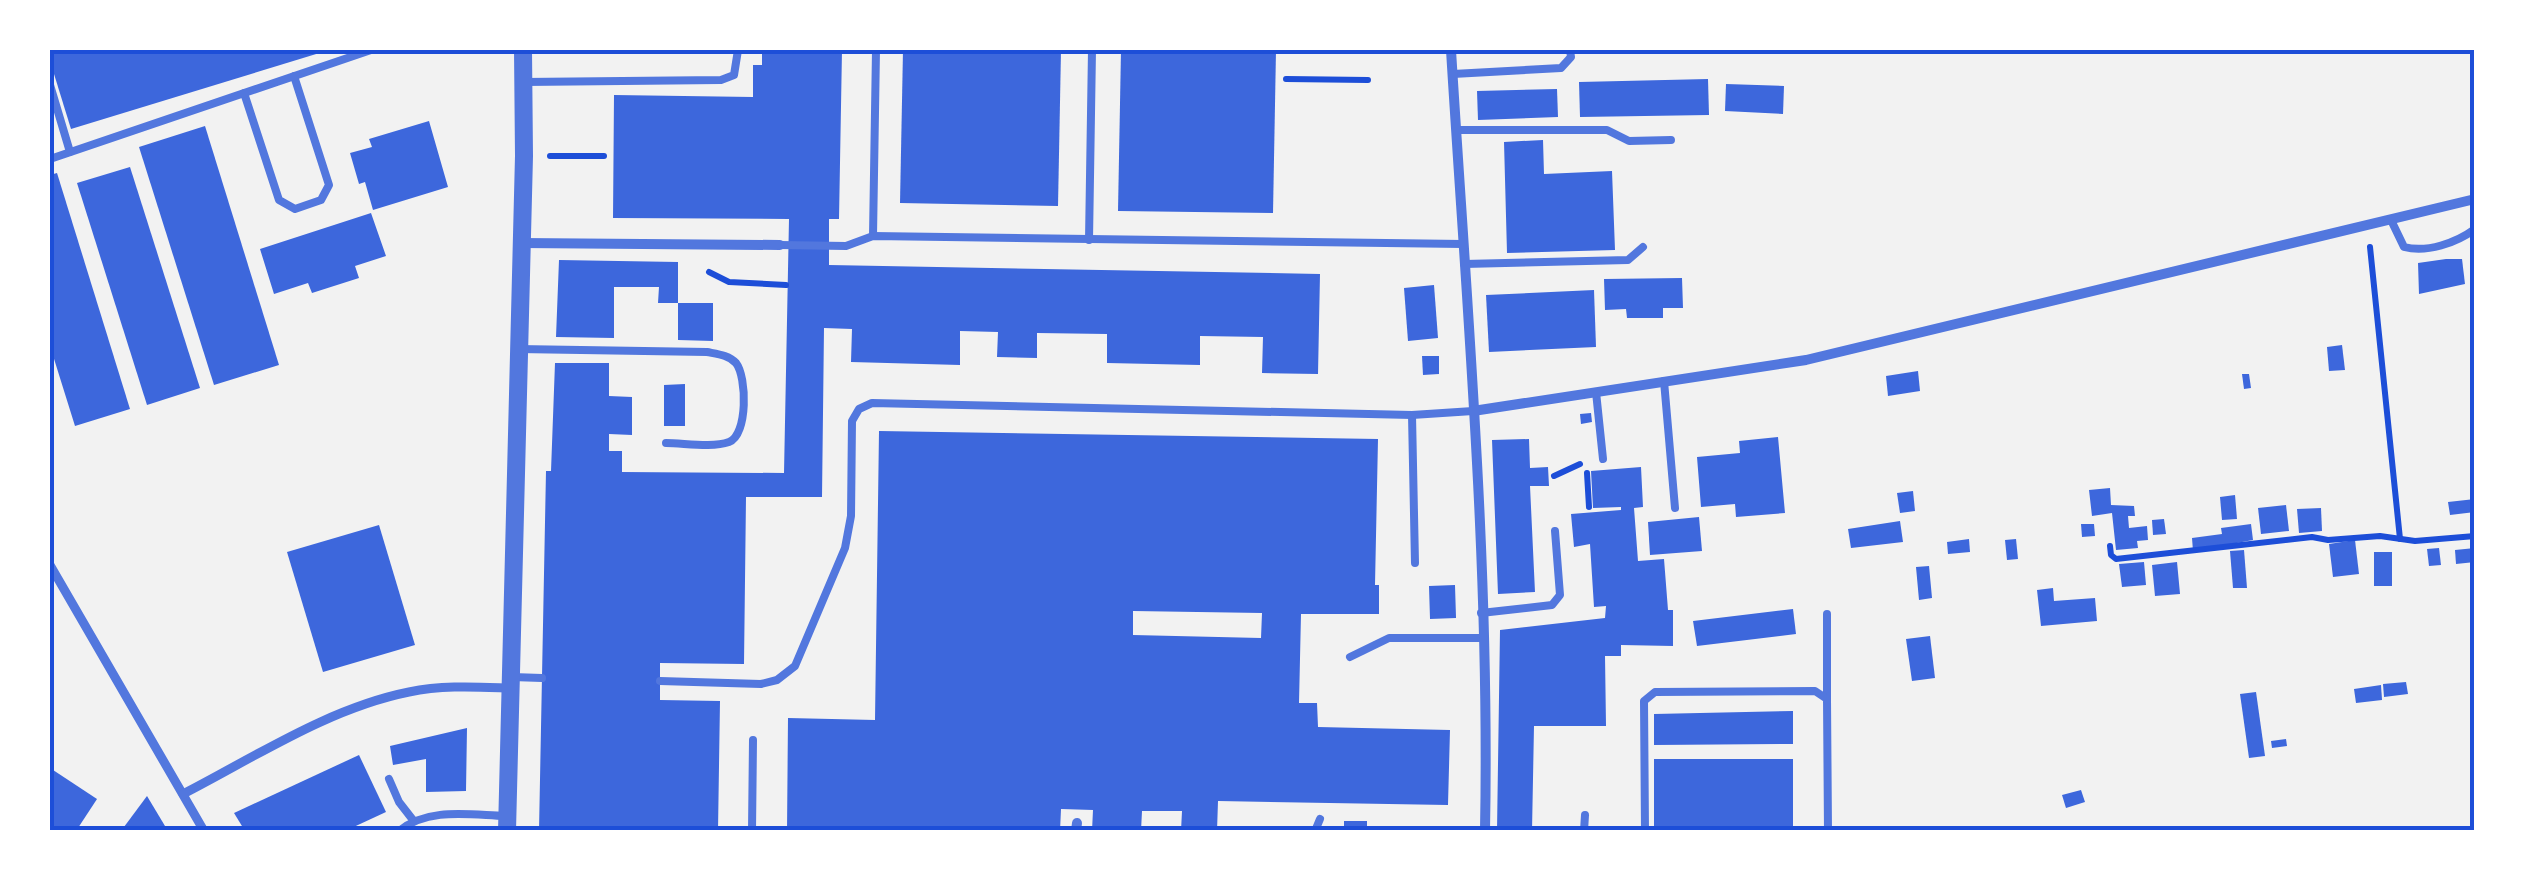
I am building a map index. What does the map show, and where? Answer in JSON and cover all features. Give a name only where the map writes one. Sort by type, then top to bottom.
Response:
[{"type":"street","points":[[507,824],[524,156],[523,50]]},
{"type":"street","points":[[1451,50],[1474,410],[1485,831]]},
{"type":"street","points":[[1474,410],[1806,360],[2475,199]]},
{"type":"street","points":[[521,243],[780,245]]},
{"type":"street","points":[[50,565],[204,831]]},
{"type":"street","points":[[183,794],[324,720],[408,692],[510,683]]},
{"type":"lane","points":[[50,159],[371,50]]},
{"type":"lane","points":[[524,82],[721,80],[734,74],[738,50]]},
{"type":"lane","points":[[873,236],[876,50]]},
{"type":"lane","points":[[1090,240],[1092,50]]},
{"type":"lane","points":[[1453,74],[1561,68],[1571,57],[1570,50]]},
{"type":"lane","points":[[244,93],[280,200],[295,209],[321,200],[329,185],[294,76]]},
{"type":"lane","points":[[50,86],[70,152]]},
{"type":"lane","points":[[1456,130],[1607,130],[1629,141],[1671,140]]},
{"type":"lane","points":[[2390,220],[2404,247],[2415,250],[2460,240],[2475,229]]},
{"type":"lane","points":[[780,245],[846,246],[873,236],[1463,244]]},
{"type":"lane","points":[[1465,269],[1628,260],[1643,247]]},
{"type":"lane","points":[[518,349],[707,352],[728,356],[737,364],[742,378],[743,428],[739,435],[727,443],[666,443]]},
{"type":"lane","points":[[1664,381],[1675,508]]},
{"type":"lane","points":[[1596,392],[1603,459]]},
{"type":"lane","points":[[660,681],[760,684],[777,680],[795,666],[845,548],[851,516],[852,422],[859,408],[872,403],[1412,414],[1474,410]]},
{"type":"lane","points":[[1412,414],[1415,563]]},
{"type":"lane","points":[[1481,613],[1552,605],[1560,595],[1555,531]]},
{"type":"lane","points":[[1827,614],[1828,831]]},
{"type":"lane","points":[[1350,658],[1389,638],[1482,638]]},
{"type":"lane","points":[[510,683],[542,678]]},
{"type":"lane","points":[[1644,831],[1644,700],[1655,692],[1815,691],[1828,698]]},
{"type":"lane","points":[[752,740],[752,831]]},
{"type":"lane","points":[[389,779],[413,820]]},
{"type":"lane","points":[[400,831],[413,820],[437,815],[507,824]]},
{"type":"lane","points":[[1584,815],[1584,831]]},
{"type":"lane","points":[[1315,831],[1320,819]]},
{"type":"path","points":[[1286,79],[1368,80]]},
{"type":"path","points":[[524,156],[604,156]]},
{"type":"path","points":[[2368,226],[2400,539]]},
{"type":"path","points":[[700,272],[713,272],[729,282],[777,280],[786,285]]},
{"type":"path","points":[[1587,461],[1588,507]]},
{"type":"path","points":[[2110,546],[2116,559],[2312,538],[2380,536],[2415,542],[2475,536]]},
{"type":"building","points":[[50,50],[326,50],[326,51],[71,129]]},
{"type":"building","points":[[762,50],[842,50],[839,219],[829,219],[829,265],[1320,274],[1318,374],[1262,373],[1263,337],[1200,336],[1200,365],[1107,363],[1107,334],[1037,333],[1037,358],[997,357],[998,332],[960,331],[960,365],[851,362],[852,329],[824,328],[822,497],[746,497],[744,664],[660,663],[660,700],[720,701],[718,831],[539,831],[546,471],[551,471],[555,363],[609,363],[609,396],[632,397],[632,435],[609,434],[609,451],[622,451],[622,472],[784,473],[789,219],[613,218],[614,95],[753,97],[753,65],[762,65]]},
{"type":"building","points":[[903,50],[1061,50],[1058,206],[900,203]]},
{"type":"building","points":[[1121,50],[1276,50],[1273,213],[1118,211]]},
{"type":"building","points":[[1708,79],[1709,115],[1580,117],[1579,82]]},
{"type":"building","points":[[1726,84],[1784,86],[1783,114],[1725,111]]},
{"type":"building","points":[[1557,89],[1558,117],[1478,120],[1477,91]]},
{"type":"building","points":[[429,121],[448,187],[373,210],[365,182],[359,184],[350,153],[372,147],[369,139]]},
{"type":"building","points":[[205,126],[279,365],[214,385],[139,147]]},
{"type":"building","points":[[1543,140],[1544,174],[1612,171],[1615,250],[1507,253],[1504,142]]},
{"type":"building","points":[[130,167],[200,388],[147,405],[77,183]]},
{"type":"building","points":[[57,173],[130,409],[75,426],[50,346],[50,175]]},
{"type":"building","points":[[371,213],[386,256],[355,266],[359,278],[312,293],[308,283],[274,294],[260,249]]},
{"type":"building","points":[[2462,259],[2465,284],[2419,294],[2418,263]]},
{"type":"building","points":[[559,260],[678,262],[678,303],[658,303],[659,287],[614,287],[614,338],[556,337]]},
{"type":"building","points":[[1682,278],[1683,308],[1663,308],[1663,318],[1627,318],[1626,309],[1605,310],[1604,279]]},
{"type":"building","points":[[1434,285],[1438,338],[1408,341],[1404,288]]},
{"type":"building","points":[[1594,290],[1596,347],[1489,352],[1486,295]]},
{"type":"building","points":[[678,303],[713,303],[713,341],[678,340]]},
{"type":"building","points":[[2342,345],[2345,370],[2329,371],[2327,347]]},
{"type":"building","points":[[1422,356],[1439,356],[1439,374],[1423,375]]},
{"type":"building","points":[[1918,371],[1920,391],[1888,396],[1886,376]]},
{"type":"building","points":[[2242,374],[2249,374],[2251,388],[2244,389]]},
{"type":"building","points":[[685,384],[685,426],[664,426],[664,385]]},
{"type":"building","points":[[1591,413],[1592,422],[1581,424],[1580,414]]},
{"type":"building","points":[[879,431],[1378,439],[1375,585],[1379,585],[1379,614],[1301,614],[1299,703],[1317,703],[1318,727],[1450,730],[1448,805],[1218,801],[1217,831],[1181,831],[1182,811],[1142,811],[1141,831],[1092,831],[1093,810],[1061,809],[1060,831],[787,831],[788,718],[875,720]],"holes":[[[1133,611],[1262,613],[1261,638],[1133,635]]]},
{"type":"building","points":[[1778,437],[1785,513],[1736,517],[1735,504],[1701,507],[1697,457],[1740,453],[1739,441]]},
{"type":"building","points":[[1529,439],[1530,468],[1548,467],[1549,486],[1530,486],[1535,592],[1498,594],[1492,440]]},
{"type":"building","points":[[1641,467],[1643,507],[1634,508],[1638,561],[1664,559],[1668,610],[1673,610],[1673,646],[1621,645],[1621,656],[1605,656],[1606,726],[1534,726],[1532,831],[1497,831],[1500,630],[1605,618],[1606,606],[1594,607],[1590,544],[1574,547],[1571,514],[1621,510],[1593,508],[1591,471]]},
{"type":"building","points":[[2110,488],[2111,505],[2134,506],[2135,516],[2128,516],[2129,528],[2147,526],[2148,540],[2137,541],[2138,548],[2116,550],[2112,513],[2092,516],[2089,490]]},
{"type":"building","points":[[1913,491],[1915,511],[1900,513],[1897,493]]},
{"type":"building","points":[[2235,495],[2237,519],[2222,520],[2220,497]]},
{"type":"building","points":[[2475,499],[2475,512],[2450,515],[2448,502]]},
{"type":"building","points":[[2286,505],[2289,531],[2261,534],[2258,508]]},
{"type":"building","points":[[2321,508],[2322,531],[2299,533],[2297,509]]},
{"type":"building","points":[[1699,517],[1702,551],[1650,555],[1648,522]]},
{"type":"building","points":[[2164,519],[2166,534],[2153,535],[2152,520]]},
{"type":"building","points":[[1900,521],[1903,542],[1851,548],[1848,529]]},
{"type":"building","points":[[2081,524],[2094,524],[2095,536],[2082,537]]},
{"type":"building","points":[[2251,524],[2253,540],[2193,551],[2192,538],[2222,534],[2221,528]]},
{"type":"building","points":[[379,525],[415,645],[323,672],[287,552]]},
{"type":"building","points":[[1969,539],[1970,552],[1948,554],[1947,542]]},
{"type":"building","points":[[2016,539],[2018,559],[2007,560],[2005,540]]},
{"type":"building","points":[[2355,540],[2359,574],[2333,577],[2329,544]]},
{"type":"building","points":[[2439,548],[2441,565],[2429,566],[2427,549]]},
{"type":"building","points":[[2475,548],[2475,562],[2456,564],[2455,550]]},
{"type":"building","points":[[2244,550],[2247,588],[2233,588],[2230,551]]},
{"type":"building","points":[[2374,552],[2392,552],[2392,586],[2374,586]]},
{"type":"building","points":[[2144,562],[2146,585],[2122,587],[2119,564]]},
{"type":"building","points":[[2177,562],[2180,594],[2155,596],[2152,565]]},
{"type":"building","points":[[1929,566],[1932,598],[1919,600],[1916,567]]},
{"type":"building","points":[[1455,585],[1456,618],[1430,619],[1429,586]]},
{"type":"building","points":[[2053,588],[2054,601],[2095,598],[2097,621],[2041,626],[2037,590]]},
{"type":"building","points":[[1793,609],[1796,634],[1697,646],[1693,621]]},
{"type":"building","points":[[1930,636],[1935,678],[1912,681],[1906,639]]},
{"type":"building","points":[[2406,682],[2408,694],[2384,697],[2383,684]]},
{"type":"building","points":[[2381,685],[2382,700],[2356,703],[2354,689]]},
{"type":"building","points":[[2256,692],[2265,756],[2249,758],[2240,694]]},
{"type":"building","points":[[1793,711],[1793,744],[1654,745],[1654,714]]},
{"type":"building","points":[[467,728],[466,791],[426,792],[426,759],[393,765],[390,746]]},
{"type":"building","points":[[2286,739],[2287,746],[2272,748],[2271,741]]},
{"type":"building","points":[[359,755],[386,812],[345,831],[245,831],[234,813]]},
{"type":"building","points":[[1654,759],[1793,759],[1793,831],[1654,831]]},
{"type":"building","points":[[50,768],[97,799],[76,831],[50,831]]},
{"type":"building","points":[[2081,790],[2085,802],[2066,808],[2062,795]]},
{"type":"building","points":[[147,796],[168,831],[121,831]]},
{"type":"building","points":[[1344,821],[1367,821],[1367,831],[1344,831]]}]
